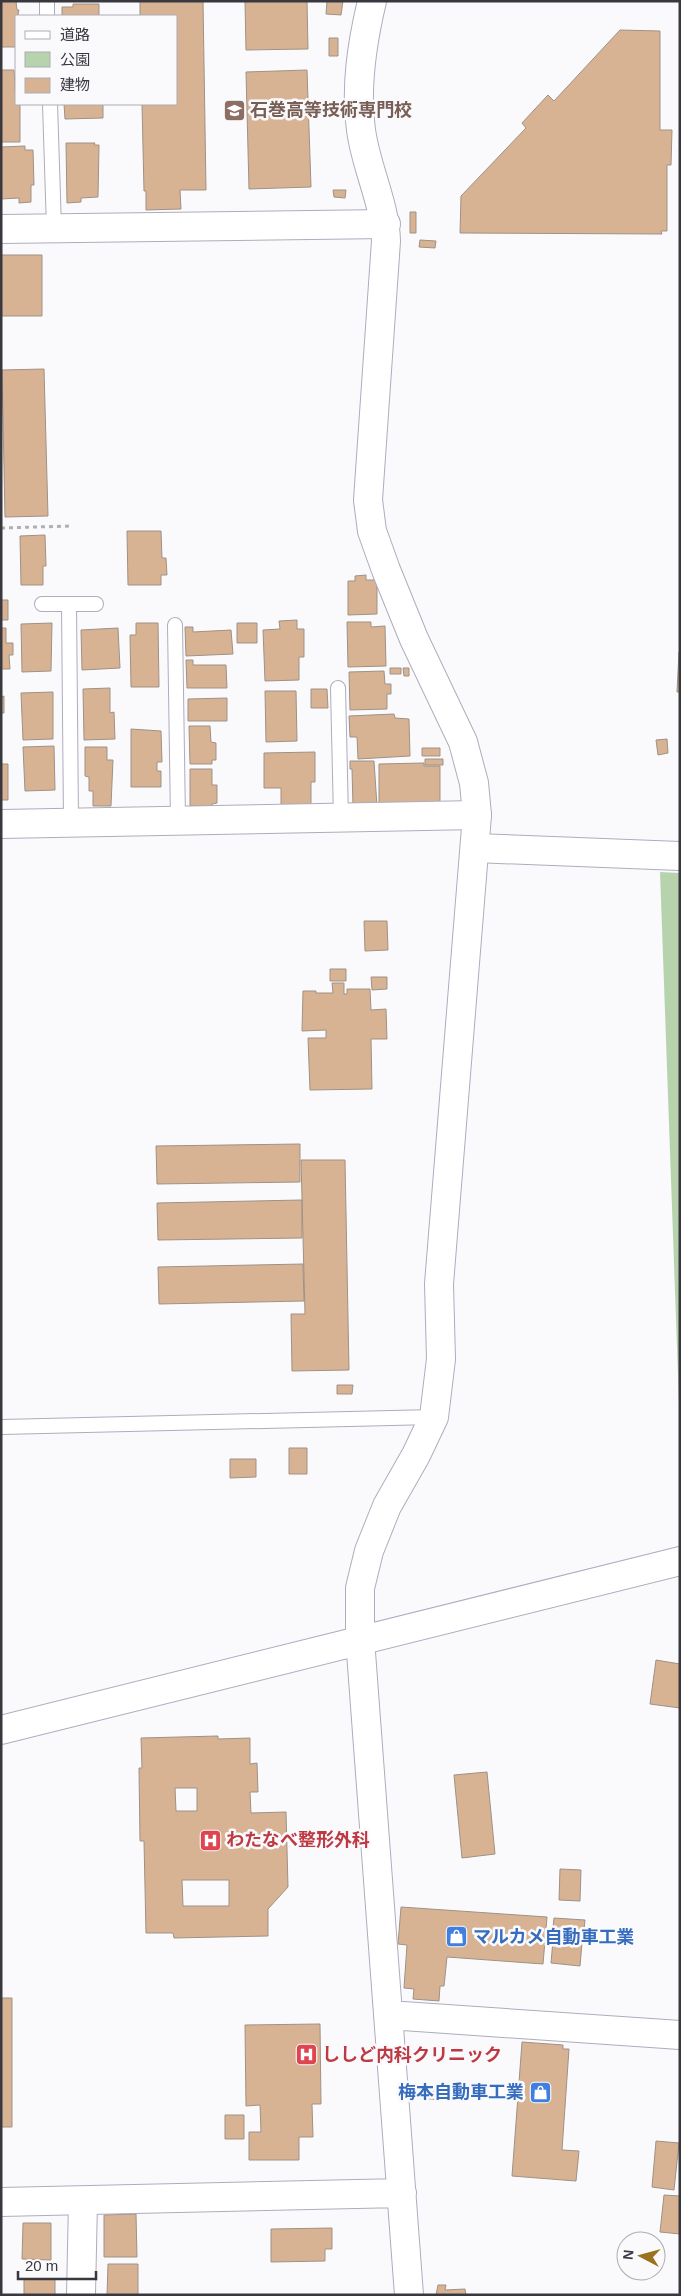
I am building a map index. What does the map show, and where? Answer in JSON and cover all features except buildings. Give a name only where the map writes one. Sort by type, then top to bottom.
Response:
[{"type":"street","points":[[372,1],[360,64],[360,130],[386,224],[368,500],[372,531],[414,639],[462,742],[474,783],[477,815],[439,1284],[440,1359],[434,1417],[416,1455],[387,1506],[369,1551],[360,1588],[360,1639],[409,2295]]},
{"type":"street","points":[[1,229],[386,224]]},
{"type":"street","points":[[1,824],[477,815]]},
{"type":"street","points":[[475,848],[680,856]]},
{"type":"street","points":[[1,1730],[360,1639],[680,1561]]},
{"type":"street","points":[[388,2015],[680,2035]]},
{"type":"street","points":[[1,2202],[402,2193]]},
{"type":"street","points":[[81,2295],[83,2201]]},
{"type":"lane","points":[[47,1],[48,15]]},
{"type":"lane","points":[[50,105],[54,228]]},
{"type":"lane","points":[[42,604],[96,604]]},
{"type":"lane","points":[[69,604],[71,822]]},
{"type":"lane","points":[[175,625],[178,820]]},
{"type":"lane","points":[[338,688],[341,818]]},
{"type":"lane","points":[[1,1427],[434,1417]]},
{"type":"path","points":[[1,528],[71,526]]},
{"type":"green space","points":[[660,872],[680,873],[680,1431]]},
{"type":"place","name":"石巻高等技術専門校","points":[[234,110]]},
{"type":"place","name":"わたなべ整形外科","points":[[210,1840]]},
{"type":"place","name":"マルカメ自動車工業","points":[[457,1937]]},
{"type":"place","name":"ししど内科クリニック","points":[[306,2055]]},
{"type":"place","name":"梅本自動車工業","points":[[540,2092]]}]
